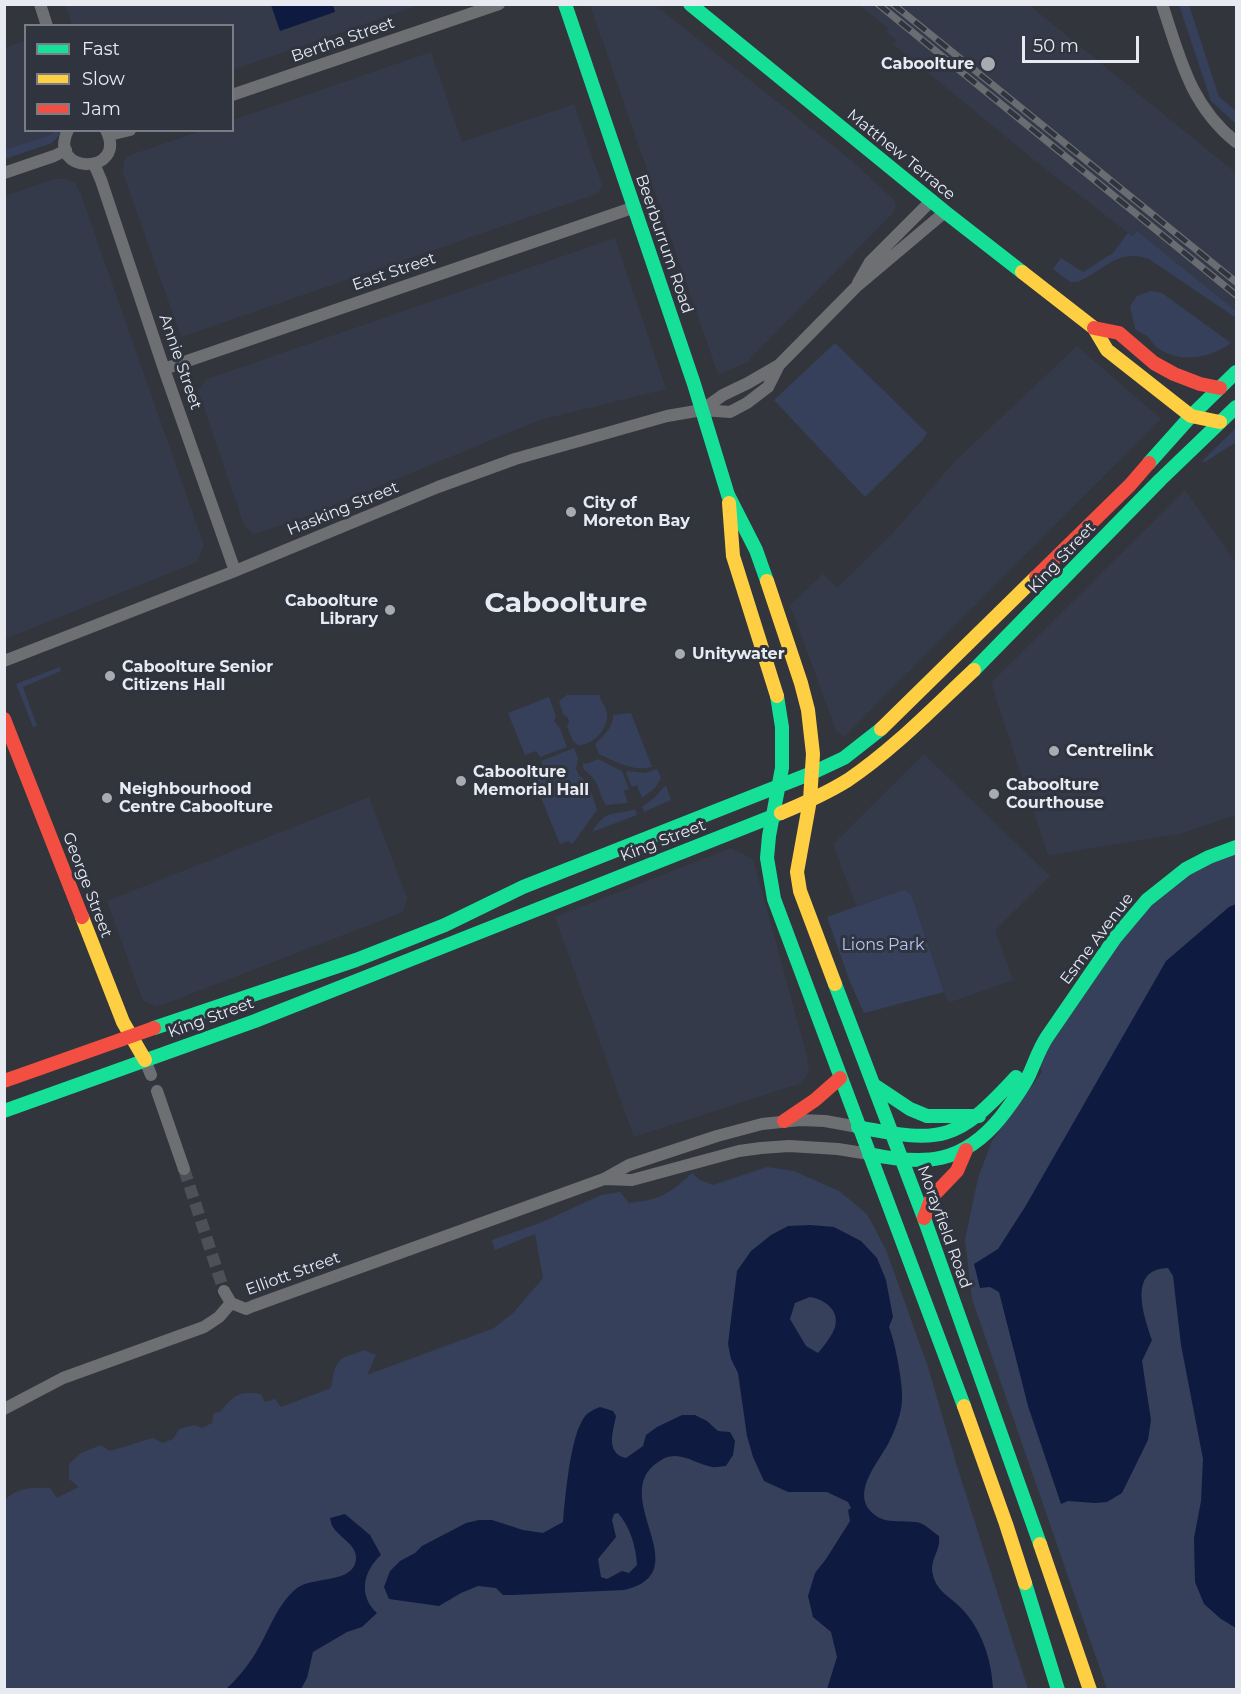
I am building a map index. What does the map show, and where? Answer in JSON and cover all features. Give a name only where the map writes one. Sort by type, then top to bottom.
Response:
[{"type":"main road","name":"Beerburrum Road","points":[[565,4],[635,207],[728,495],[756,550],[801,683],[811,726],[812,773]]},
{"type":"main road","name":"Matthew Terrace","points":[[690,4],[945,212],[1094,328],[1107,350],[1191,416],[1220,422]]},
{"type":"main road","name":"Matthew Terrace","points":[[1094,328],[1119,333],[1154,363],[1174,374],[1200,384],[1220,388]]},
{"type":"main road","name":"King Street","points":[[4,1081],[365,957],[451,922],[523,887],[812,773],[844,758],[888,724],[1130,485],[1191,416],[1236,372]]},
{"type":"main road","name":"King Street","points":[[4,1111],[285,1009],[772,817],[834,789],[870,763],[971,673],[1054,592],[1169,471],[1236,407]]},
{"type":"main road","name":"Beerburrum Road","points":[[728,495],[733,556],[777,695],[783,749],[778,786]]},
{"type":"main road","name":"George Street","points":[[4,719],[130,1037],[145,1060]]},
{"type":"main road","name":"Morayfield Road","points":[[812,773],[810,800],[797,872],[800,891],[924,1218],[1090,1689]]},
{"type":"main road","points":[[778,786],[767,858],[774,899],[985,1464],[1058,1689]]},
{"type":"main road","name":"Esme Avenue","points":[[858,1127],[916,1138],[943,1136],[966,1126],[979,1116],[1036,1057],[1128,920],[1143,904],[1180,872],[1214,854],[1236,847]]},
{"type":"main road","name":"Esme Avenue","points":[[869,1154],[926,1162],[966,1149],[986,1135],[999,1120],[1029,1075],[1036,1057]]},
{"type":"main road","points":[[784,1120],[815,1100],[840,1078]]},
{"type":"main road","points":[[874,1085],[910,1109],[927,1116],[979,1116]]},
{"type":"main road","points":[[924,1218],[932,1197],[957,1171],[966,1149]]},
{"type":"street","points":[[40,4],[46,24]]},
{"type":"street","name":"Bertha Street","points":[[234,94],[499,4]]},
{"type":"street","points":[[1162,4],[1185,75],[1195,95],[1208,115],[1236,142]]},
{"type":"street","points":[[67,132],[64,143],[66,150],[74,161],[87,165],[94,164],[108,153],[110,141],[107,133]]},
{"type":"street","points":[[4,173],[66,150]]},
{"type":"street","name":"Annie Street","points":[[94,164],[235,571]]},
{"type":"street","points":[[856,287],[870,262],[932,200]]},
{"type":"street","name":"East Street","points":[[164,369],[635,207]]},
{"type":"street","points":[[702,410],[723,395],[779,365],[856,287],[945,212]]},
{"type":"street","points":[[702,410],[730,412],[747,403],[768,387],[779,365]]},
{"type":"street","name":"Hasking Street","points":[[4,661],[505,462],[667,416],[702,410]]},
{"type":"street","points":[[145,1060],[151,1075]]},
{"type":"street","points":[[157,1091],[184,1168]]},
{"type":"street","name":"Elliott Street","points":[[4,1409],[63,1378],[204,1327],[219,1317],[231,1304],[246,1309],[604,1179],[629,1165],[717,1136],[784,1120],[825,1121],[858,1127]]},
{"type":"street","name":"Elliott Street","points":[[604,1179],[632,1180],[739,1151],[761,1148],[789,1146],[838,1149],[869,1154]]},
{"type":"street","points":[[224,1291],[231,1304]]},
{"type":"shaded area","points":[[65,5],[419,5],[234,70],[234,24],[72,24]]},
{"type":"shaded area","points":[[271,5],[333,5],[335,12],[280,31]]},
{"type":"shaded area","points":[[590,5],[655,5],[851,160],[895,201],[896,207],[892,214],[746,363],[718,374]]},
{"type":"shaded area","points":[[859,5],[1029,5],[1236,173],[1236,311],[1137,231],[1132,236],[1033,159],[893,44],[896,40],[886,32],[888,28]]},
{"type":"shaded area","points":[[24,41],[24,132],[54,132],[48,136],[5,150],[4,48]]},
{"type":"shaded area","points":[[431,52],[462,142],[574,104],[602,185],[596,194],[181,337],[123,173],[124,162],[133,154],[198,132],[234,132],[234,120]]},
{"type":"shaded area","points":[[53,179],[66,179],[75,183],[80,192],[204,545],[197,562],[6,639],[5,196]]},
{"type":"shaded area","points":[[615,238],[666,389],[540,420],[297,520],[254,534],[244,525],[198,390],[207,379]]},
{"type":"shaded area","points":[[1077,346],[1161,419],[844,737],[836,730],[790,605],[823,574],[837,588],[892,534],[955,461]]},
{"type":"shaded area","points":[[1185,490],[1236,563],[1236,815],[1180,834],[1048,855],[991,683]]},
{"type":"shaded area","points":[[924,754],[1050,876],[995,930],[1013,980],[948,1003],[911,894],[903,890],[856,906],[833,844]]},
{"type":"shaded area","points":[[369,797],[407,898],[403,912],[157,1007],[143,1001],[107,901]]},
{"type":"shaded area","points":[[731,848],[753,859],[807,1056],[809,1071],[802,1083],[634,1137],[555,917]]},
{"type":"shaded area","points":[[1236,904],[1236,1628],[1204,1604],[1195,1582],[1194,1538],[1201,1501],[1203,1459],[1181,1345],[1173,1276],[1168,1268],[1155,1270],[1147,1276],[1143,1285],[1143,1307],[1152,1340],[1142,1361],[1151,1420],[1148,1440],[1122,1493],[1107,1502],[1068,1501],[1061,1504],[1028,1406],[999,1292],[990,1287],[980,1288],[974,1264],[998,1249],[1025,1207],[1166,961],[1229,907]]},
{"type":"shaded area","points":[[788,1226],[834,1227],[861,1241],[877,1258],[886,1280],[893,1317],[889,1327],[898,1363],[902,1399],[896,1427],[868,1478],[864,1498],[867,1507],[880,1518],[920,1523],[939,1536],[932,1569],[935,1581],[937,1586],[962,1609],[975,1626],[985,1646],[991,1668],[993,1689],[827,1689],[837,1657],[831,1632],[813,1617],[808,1596],[815,1573],[850,1521],[848,1510],[851,1508],[848,1502],[827,1492],[788,1492],[764,1481],[753,1457],[747,1436],[738,1373],[731,1359],[728,1344],[737,1271],[751,1251],[771,1235]],"holes":[[[810,1297],[830,1306],[836,1321],[832,1334],[818,1353],[806,1346],[790,1319],[795,1303]]]},
{"type":"shaded area","points":[[600,1407],[613,1411],[616,1416],[612,1435],[613,1447],[615,1452],[626,1458],[643,1446],[646,1435],[682,1415],[695,1415],[707,1421],[718,1431],[730,1432],[735,1441],[733,1455],[726,1466],[712,1467],[675,1456],[663,1459],[647,1473],[642,1491],[644,1510],[655,1549],[655,1567],[646,1581],[624,1590],[513,1595],[503,1595],[496,1588],[478,1586],[439,1606],[389,1599],[384,1587],[390,1571],[400,1561],[415,1553],[422,1546],[466,1523],[492,1520],[523,1530],[543,1533],[563,1522],[574,1442],[584,1418]],"holes":[[[618,1513],[632,1537],[637,1565],[629,1573],[622,1571],[607,1579],[601,1577],[598,1559],[616,1537],[612,1520],[614,1514]]]},
{"type":"shaded area","points":[[345,1514],[370,1535],[381,1555],[370,1568],[365,1584],[367,1599],[377,1613],[362,1627],[347,1632],[313,1652],[307,1678],[301,1689],[226,1689],[252,1659],[278,1611],[297,1588],[311,1582],[338,1577],[351,1570],[355,1564],[355,1552],[332,1526],[330,1518]]},
{"type":"green space","points":[[1179,5],[1189,5],[1219,97],[1236,111],[1236,124],[1211,101]]},
{"type":"green space","points":[[54,132],[62,132],[52,143],[5,159],[4,150],[48,136]]},
{"type":"green space","points":[[1137,231],[1236,311],[1236,318],[1149,259],[1138,256],[1120,258],[1078,282],[1070,282],[1053,269],[1061,258],[1083,272],[1113,253],[1128,233],[1132,236]]},
{"type":"green space","points":[[1151,291],[1162,293],[1231,343],[1214,353],[1194,357],[1174,356],[1156,347],[1147,336],[1135,329],[1130,306],[1137,296]]},
{"type":"green space","points":[[835,343],[927,433],[922,441],[865,497],[774,400]]},
{"type":"green space","points":[[1236,428],[1236,442],[1205,462],[1202,461]]},
{"type":"green space","points":[[60,667],[61,671],[23,687],[37,726],[33,727],[16,684]]},
{"type":"green space","points":[[567,695],[599,695],[606,708],[607,719],[603,730],[584,745],[578,745],[573,741],[567,726],[568,718],[563,714],[559,701]]},
{"type":"green space","points":[[549,697],[556,717],[554,721],[560,728],[567,747],[540,757],[536,751],[525,755],[508,713]]},
{"type":"green space","points":[[631,713],[652,767],[638,768],[618,763],[599,754],[595,744],[610,727],[613,715]]},
{"type":"green space","points":[[574,748],[578,759],[576,769],[589,784],[597,810],[573,843],[569,841],[560,844],[531,773],[543,768],[541,761]]},
{"type":"green space","points":[[598,759],[622,771],[629,789],[624,791],[628,803],[606,805],[595,781],[583,766],[583,763],[587,764]]},
{"type":"green space","points":[[657,769],[661,778],[655,788],[642,798],[637,785],[632,787],[627,771],[645,773]]},
{"type":"green space","points":[[666,785],[671,800],[644,812],[642,807]]},
{"type":"green space","points":[[635,809],[637,815],[592,832],[597,824],[607,816]]},
{"type":"green space","points":[[1236,847],[1236,1689],[1107,1689],[972,1299],[965,1240],[978,1178],[992,1141],[1042,1072],[1036,1057],[1151,896]]},
{"type":"green space","name":"Lions Park","points":[[903,890],[911,894],[944,992],[864,1013],[850,982],[827,917]]},
{"type":"green space","points":[[767,1167],[794,1171],[839,1191],[867,1214],[886,1250],[927,1364],[1028,1689],[5,1689],[4,1501],[13,1493],[31,1488],[50,1488],[57,1498],[79,1487],[69,1479],[69,1464],[81,1453],[101,1445],[110,1451],[153,1438],[163,1443],[173,1439],[179,1429],[194,1425],[202,1428],[212,1423],[214,1413],[220,1412],[233,1398],[242,1394],[261,1394],[265,1402],[275,1399],[281,1407],[331,1388],[338,1362],[364,1350],[376,1355],[367,1375],[494,1328],[513,1313],[543,1278],[535,1234],[495,1250],[492,1240],[540,1223],[601,1195],[620,1192],[629,1203],[664,1195],[692,1173],[700,1180],[713,1185]]},
{"type":"tunnel","points":[[184,1169],[224,1291]]},
{"type":"railway","points":[[878,4],[1236,295]]},
{"type":"railway","points":[[893,4],[1236,282]]},
{"type":"traffic: fast","points":[[565,4],[694,384],[728,495],[756,550],[767,581]]},
{"type":"traffic: fast","points":[[690,4],[1022,272]]},
{"type":"traffic: fast","points":[[1149,463],[1191,416],[1236,372]]},
{"type":"traffic: fast","points":[[974,670],[1160,480],[1236,407]]},
{"type":"traffic: fast","points":[[777,696],[782,727],[782,768],[767,858],[774,899],[964,1406]]},
{"type":"traffic: fast","points":[[154,1028],[356,960],[445,925],[523,887],[812,773],[844,758],[881,729]]},
{"type":"traffic: fast","points":[[4,1111],[255,1021],[781,813]]},
{"type":"traffic: fast","points":[[869,1154],[908,1160],[942,1158],[957,1153],[987,1133],[1020,1091],[1047,1037],[1115,938],[1147,900],[1186,869],[1236,847]]},
{"type":"traffic: fast","points":[[835,984],[924,1218],[1040,1544]]},
{"type":"traffic: fast","points":[[858,1127],[910,1135],[930,1136],[947,1132],[978,1114],[1016,1077]]},
{"type":"traffic: fast","points":[[874,1085],[910,1109],[927,1116],[979,1116]]},
{"type":"traffic: fast","points":[[1025,1583],[1058,1690]]},
{"type":"traffic: slow","points":[[1022,272],[1094,328],[1107,350],[1191,416],[1220,422]]},
{"type":"traffic: slow","points":[[729,503],[733,556],[777,696]]},
{"type":"traffic: slow","points":[[881,729],[1036,577]]},
{"type":"traffic: slow","points":[[767,581],[801,683],[808,710],[813,754],[810,800],[797,872],[800,891],[835,984]]},
{"type":"traffic: slow","points":[[781,813],[832,789],[865,768],[913,728],[974,670]]},
{"type":"traffic: slow","points":[[82,917],[123,1022],[145,1060]]},
{"type":"traffic: slow","points":[[964,1406],[1025,1583]]},
{"type":"traffic: slow","points":[[1040,1544],[1090,1690]]},
{"type":"traffic: jam","points":[[1094,328],[1119,333],[1154,363],[1174,374],[1200,384],[1220,388]]},
{"type":"traffic: jam","points":[[1036,577],[1130,485],[1149,463]]},
{"type":"traffic: jam","points":[[4,719],[82,917]]},
{"type":"traffic: jam","points":[[4,1081],[154,1028]]},
{"type":"traffic: jam","points":[[784,1121],[815,1100],[840,1078]]},
{"type":"traffic: jam","points":[[924,1218],[932,1197],[957,1171],[966,1150]]},
{"type":"place","name":"Caboolture","points":[[988,64]]},
{"type":"place","name":"City of Moreton Bay","points":[[571,512]]},
{"type":"place","name":"Caboolture Library","points":[[390,610]]},
{"type":"place","name":"Unitywater","points":[[680,654]]},
{"type":"place","name":"Caboolture Senior Citizens Hall","points":[[110,676]]},
{"type":"place","name":"Centrelink","points":[[1054,751]]},
{"type":"place","name":"Caboolture Memorial Hall","points":[[461,781]]},
{"type":"place","name":"Caboolture Courthouse","points":[[994,794]]},
{"type":"place","name":"Neighbourhood Centre Caboolture","points":[[107,798]]},
{"type":"district","name":"Caboolture","points":[[566,604]]}]
